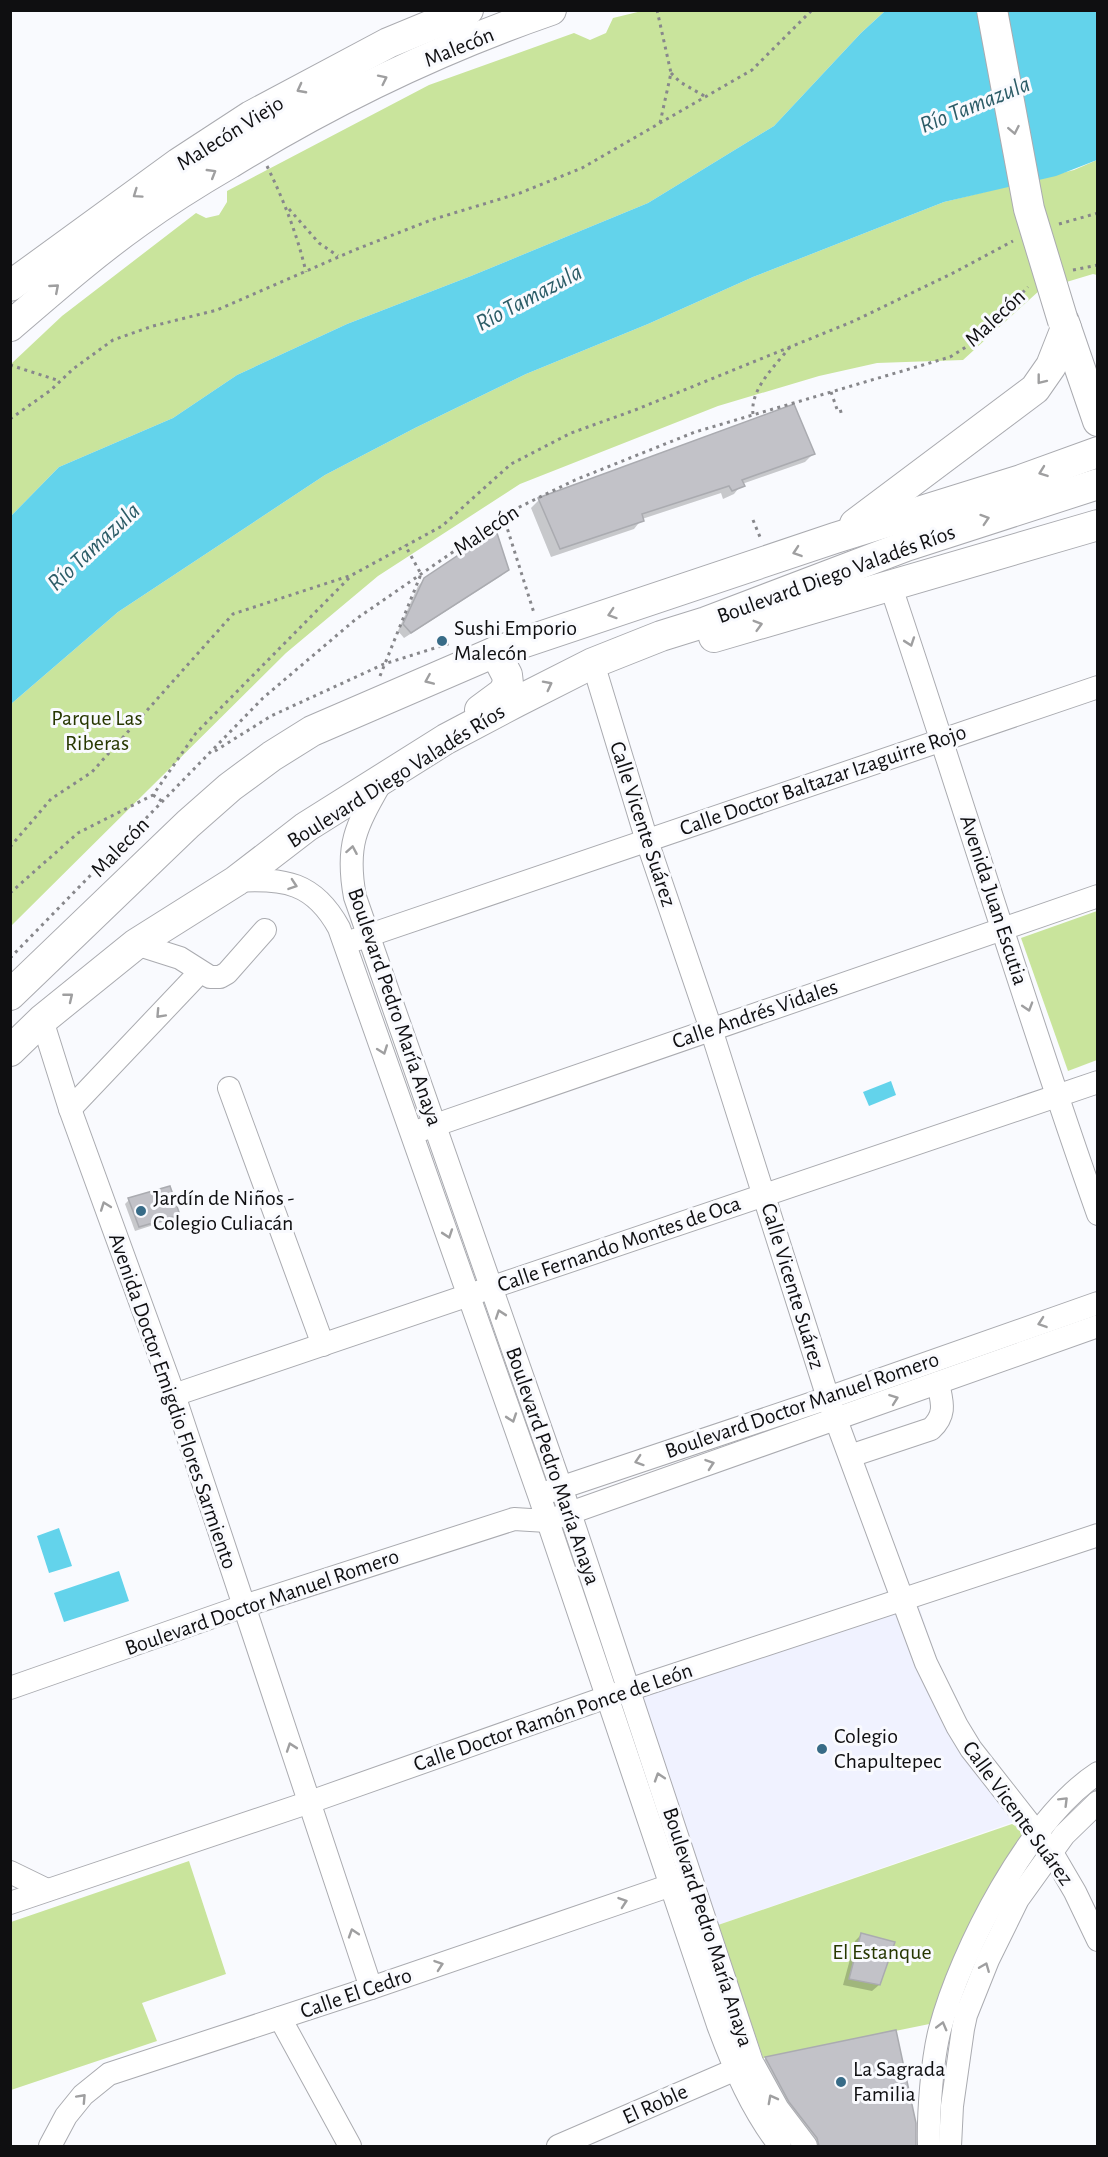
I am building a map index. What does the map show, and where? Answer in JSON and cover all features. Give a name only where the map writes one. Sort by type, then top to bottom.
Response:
[{"type":"main road","name":"Malecón Viejo","points":[[10,286],[162,176],[251,116],[388,43],[468,10]]},
{"type":"main road","name":"Malecón","points":[[10,326],[76,269],[138,221],[258,145],[312,114],[402,70],[550,10]]},
{"type":"main road","points":[[992,10],[1029,209],[1065,324],[1096,410]]},
{"type":"main road","points":[[836,538],[1035,389],[1051,366],[1065,324]]},
{"type":"main road","name":"Boulevard Diego Valadés Ríos","points":[[10,995],[188,824],[230,787],[272,756],[312,731],[495,652],[836,538],[1021,480],[1098,452]]},
{"type":"main road","name":"Boulevard Diego Valadés Ríos","points":[[10,1051],[42,1020],[136,944],[236,881],[306,827],[446,740],[593,663],[906,546],[1098,484]]},
{"type":"main road","points":[[620,652],[643,656],[660,652],[1098,525]]},
{"type":"main road","points":[[446,740],[507,687],[507,675],[495,652]]},
{"type":"main road","points":[[136,876],[116,908],[112,920],[114,932],[123,939],[136,944]]},
{"type":"street","name":"Avenida Juan Escutia","points":[[891,586],[1004,928],[1056,1096],[1098,1214]]},
{"type":"street","name":"Calle Vicente Suárez","points":[[593,663],[647,841],[765,1193],[828,1398],[926,1663],[971,1749],[1051,1851],[1075,1892],[1098,1940]]},
{"type":"street","name":"Calle Doctor Baltazar Izaguirre Rojo","points":[[345,944],[1098,687]]},
{"type":"street","name":"Boulevard Pedro María Anaya","points":[[383,779],[359,823],[351,862],[355,897],[630,1689],[692,1878],[743,2066],[806,2146]]},
{"type":"street","name":"Boulevard Pedro María Anaya","points":[[236,881],[280,880],[303,888],[332,915],[345,944],[547,1521],[669,1886],[743,2066],[760,2116],[780,2146]]},
{"type":"street","name":"Calle Andrés Vidales","points":[[412,1133],[1098,896]]},
{"type":"street","points":[[136,944],[180,958],[210,978],[220,977],[227,973],[265,930]]},
{"type":"street","points":[[70,1109],[200,972]]},
{"type":"street","name":"Avenida Doctor Emigdio Flores Sarmiento","points":[[42,1020],[70,1109],[174,1395],[371,1988]]},
{"type":"street","name":"Calle Fernando Montes de Oca","points":[[174,1395],[1098,1082]]},
{"type":"street","points":[[229,1088],[323,1346]]},
{"type":"street","name":"Boulevard Doctor Manuel Romero","points":[[514,1519],[538,1495],[828,1398],[1098,1303]]},
{"type":"street","name":"Boulevard Doctor Manuel Romero","points":[[10,1688],[244,1606],[514,1519],[547,1521],[1098,1326]]},
{"type":"street","points":[[850,1456],[931,1429],[942,1414],[943,1405],[938,1383]]},
{"type":"street","name":"Calle Doctor Ramón Ponce de León","points":[[10,1903],[310,1803],[630,1689],[1098,1535]]},
{"type":"street","points":[[929,2146],[936,2048],[946,2011],[967,1956],[993,1904],[1036,1833],[1067,1798],[1098,1773]]},
{"type":"street","points":[[950,2146],[959,2049],[966,2015],[988,1960],[1018,1899],[1051,1851],[1098,1802]]},
{"type":"street","points":[[10,1872],[47,1890]]},
{"type":"street","name":"Calle El Cedro","points":[[50,2146],[66,2116],[77,2102],[109,2074],[371,1988],[692,1878]]},
{"type":"street","points":[[280,2018],[350,2146]]},
{"type":"street","name":"El Roble","points":[[559,2146],[743,2066]]},
{"type":"path","points":[[657,10],[670,73],[660,124]]},
{"type":"path","points":[[10,419],[51,390],[113,340],[153,326],[217,310],[339,256],[431,220],[520,193],[582,168],[752,70],[812,10]]},
{"type":"path","points":[[670,73],[680,82],[706,97]]},
{"type":"path","points":[[258,145],[286,206],[306,272]]},
{"type":"path","points":[[286,206],[319,243],[339,256]]},
{"type":"path","points":[[1055,226],[1098,213]]},
{"type":"path","points":[[10,847],[51,799],[92,772],[233,614],[352,575],[442,526],[511,464],[571,433],[645,406],[854,321],[1023,237]]},
{"type":"path","points":[[1072,270],[1098,265]]},
{"type":"path","name":"Malecón","points":[[10,957],[263,698],[356,619],[503,515],[575,480],[695,432],[950,357],[974,342],[1031,284]]},
{"type":"path","points":[[753,414],[753,399],[765,378],[791,345]]},
{"type":"path","points":[[10,365],[60,381]]},
{"type":"path","points":[[831,392],[838,412],[846,410]]},
{"type":"path","points":[[503,515],[542,637]]},
{"type":"path","points":[[753,520],[762,542]]},
{"type":"path","points":[[372,704],[384,664],[421,574],[405,545]]},
{"type":"path","points":[[10,893],[78,833],[153,795],[196,733],[352,575]]},
{"type":"path","points":[[153,795],[163,802]]},
{"type":"shaded area","name":"Colegio Chapultepec","points":[[912,1585],[936,1658],[964,1719],[995,1764],[1037,1814],[718,1925],[636,1679]]},
{"type":"green space","points":[[646,10],[885,11],[861,33],[774,126],[648,203],[347,324],[237,375],[173,418],[59,467],[11,516],[11,364],[62,316],[196,213],[206,218],[219,215],[227,202],[227,191],[429,85],[574,33],[590,40],[606,33],[613,18]]},
{"type":"green space","name":"Parque Las Riberas","points":[[1097,160],[1097,275],[1093,274],[1040,290],[963,360],[877,363],[819,376],[718,406],[520,484],[378,576],[286,653],[11,926],[11,704],[118,612],[325,475],[526,374],[648,324],[753,277],[944,202],[1074,170]]},
{"type":"green space","points":[[1097,911],[1097,1060],[1068,1071],[1021,938]]},
{"type":"green space","name":"El Estanque","points":[[1012,1824],[1031,1836],[949,2020],[763,2058],[718,1925]]},
{"type":"green space","points":[[189,1861],[226,1974],[142,2003],[157,2041],[11,2090],[11,1922]]},
{"type":"water","name":"Río Tamazula","points":[[885,11],[1097,11],[1097,160],[1056,176],[944,202],[753,277],[648,324],[526,374],[415,428],[325,475],[118,612],[11,704],[11,516],[59,467],[173,418],[237,375],[347,324],[648,203],[774,126],[861,33]]},
{"type":"water","points":[[891,1081],[896,1095],[869,1106],[863,1092]]},
{"type":"water","points":[[59,1528],[72,1566],[49,1573],[37,1536]]},
{"type":"water","points":[[119,1571],[129,1601],[64,1622],[54,1593]]},
{"type":"building","points":[[794,404],[815,454],[742,480],[745,486],[732,491],[729,486],[642,514],[644,521],[560,549],[538,498]]},
{"type":"building","points":[[496,530],[509,570],[411,633],[403,624],[424,578]]},
{"type":"building","points":[[170,1186],[180,1215],[139,1227],[128,1198]]},
{"type":"building","points":[[861,1933],[895,1942],[880,1985],[849,1979]]},
{"type":"building","name":"La Sagrada Familia","points":[[896,2030],[916,2123],[916,2146],[819,2146],[817,2138],[789,2102],[765,2057]]},
{"type":"place","name":"Sushi Emporio Malecón","points":[[442,641]]},
{"type":"place","name":"Jardín de Niños - Colegio Culiacán","points":[[141,1211]]},
{"type":"place","name":"Colegio Chapultepec","points":[[822,1749]]},
{"type":"place","name":"La Sagrada Familia","points":[[841,2082]]}]
